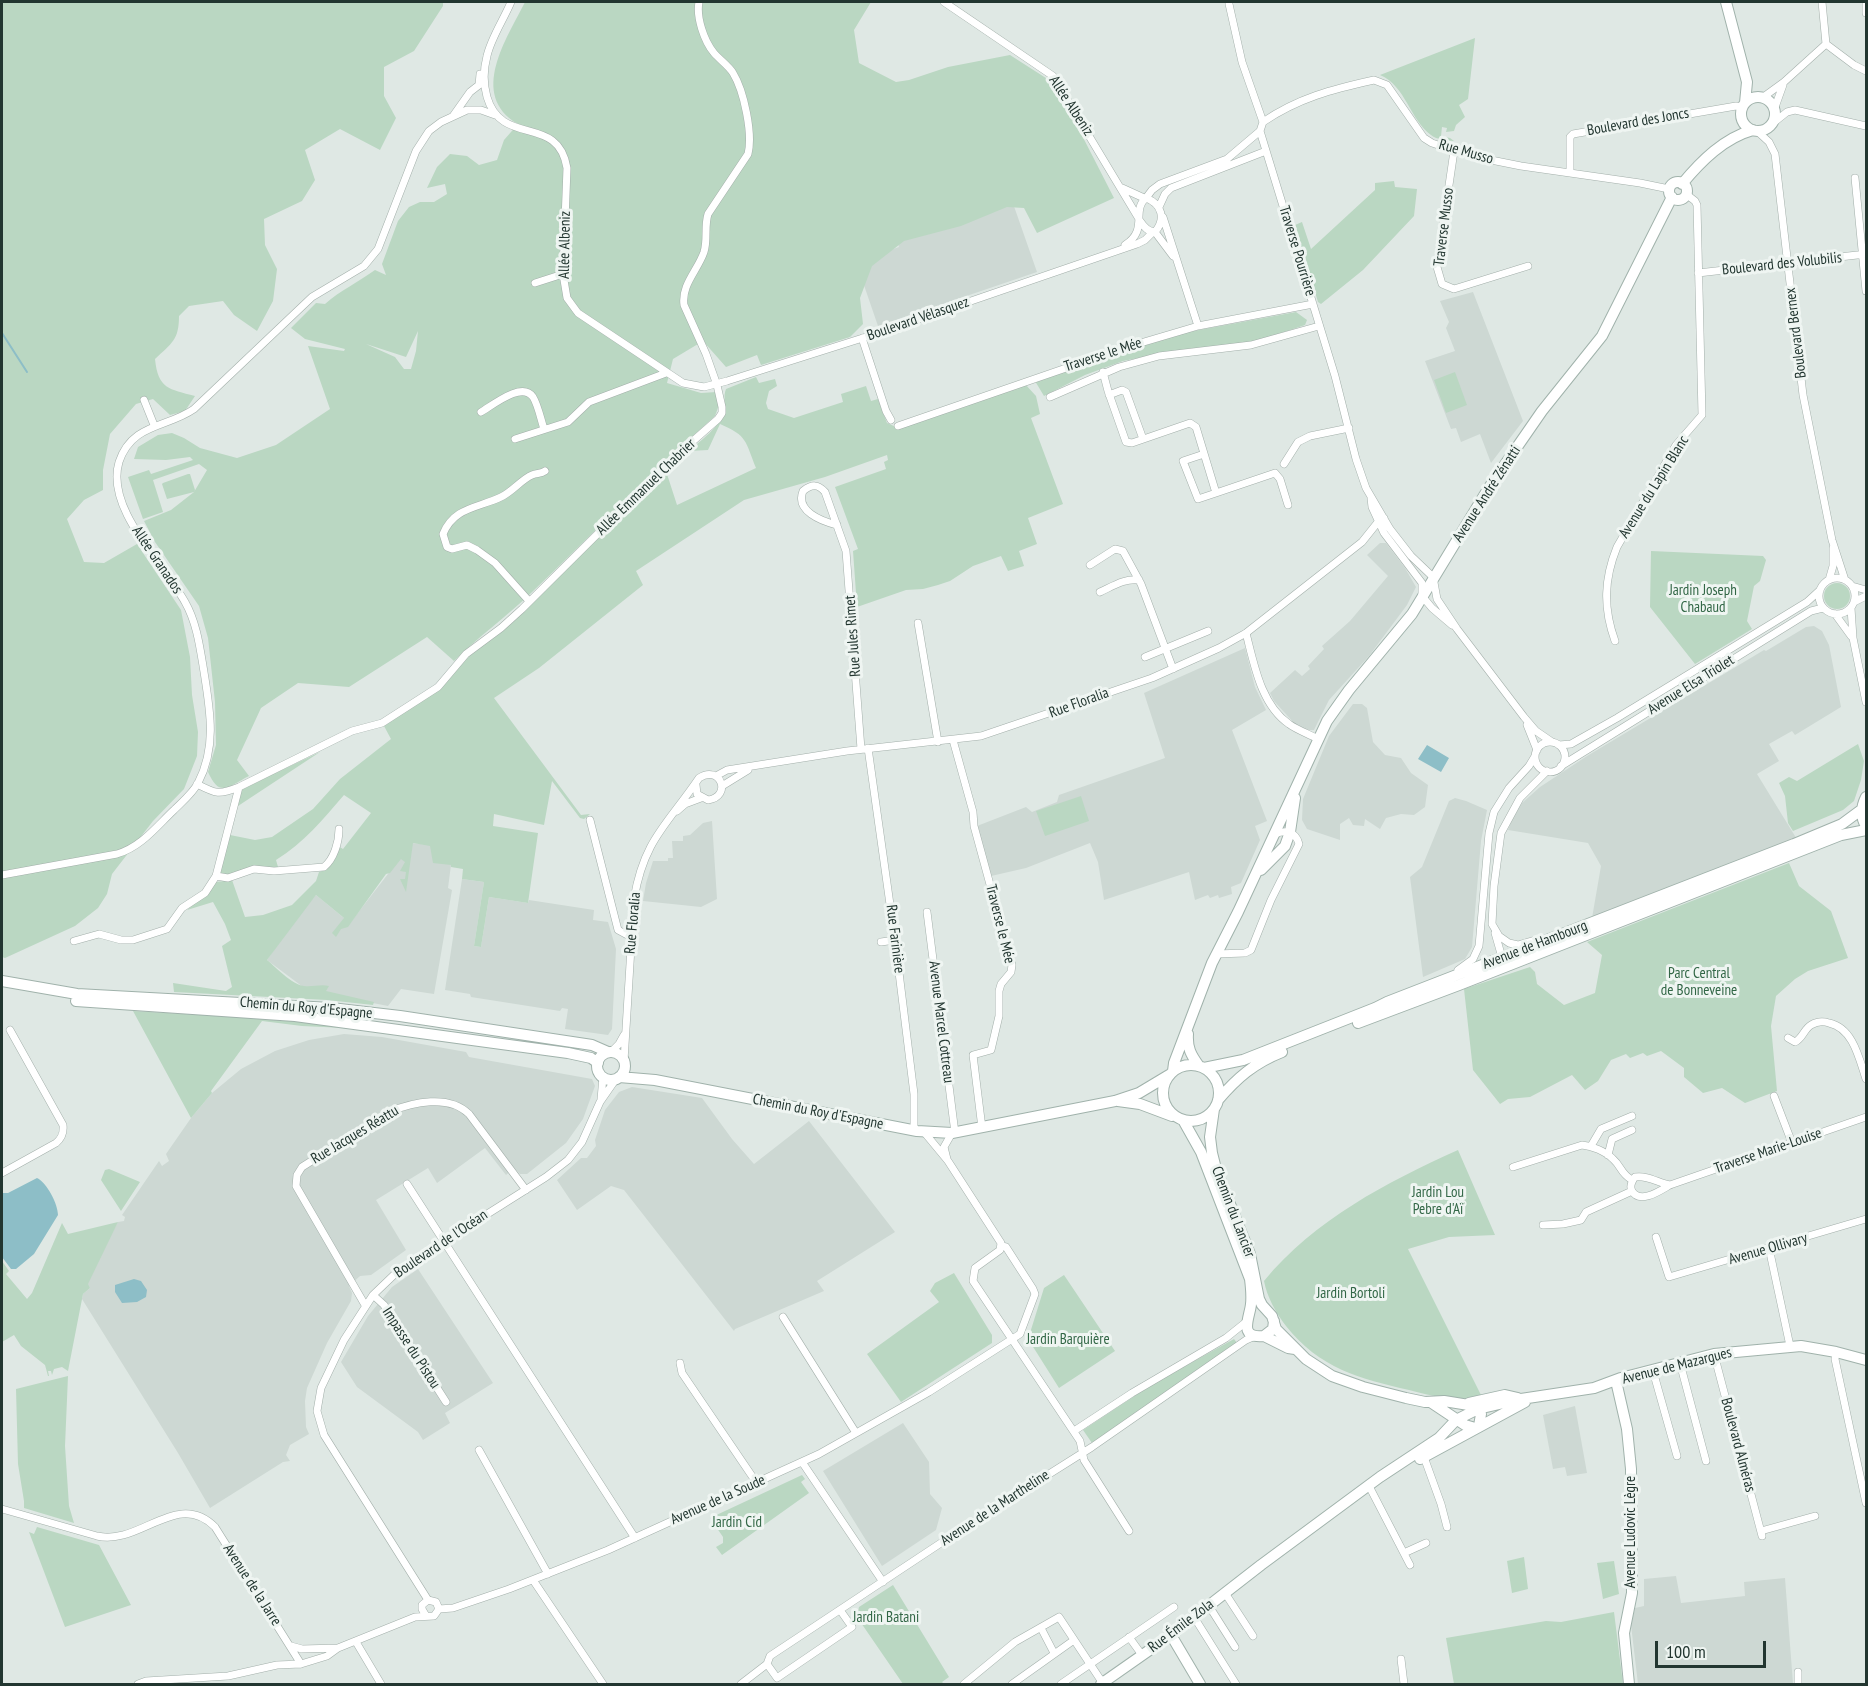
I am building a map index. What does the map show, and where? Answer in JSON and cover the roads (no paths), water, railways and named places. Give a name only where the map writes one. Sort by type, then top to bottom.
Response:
[{"type":"street","points":[[495,115],[486,94],[483,77],[487,55],[512,2]]},
{"type":"street","name":"Allée Emmanuel Chabrier","points":[[198,784],[214,793],[222,794],[352,731],[382,723],[438,687],[466,654],[501,628],[529,602],[677,455],[718,418],[722,406],[717,385],[683,298],[686,287],[703,255],[708,214],[748,154],[751,143],[740,87],[733,72],[711,50],[697,11],[699,2]]},
{"type":"street","name":"Allée Albeniz","points":[[944,2],[1053,76],[1140,220]]},
{"type":"street","points":[[1726,2],[1747,82],[1743,109],[1732,138]]},
{"type":"street","points":[[1822,2],[1826,44],[1866,71]]},
{"type":"street","points":[[1866,2],[1866,13]]},
{"type":"street","points":[[1176,260],[1154,232],[1143,225],[1140,220],[1139,207],[1152,190],[1160,184],[1227,159],[1260,131],[1263,122],[1242,62],[1228,4]]},
{"type":"street","points":[[1761,98],[1784,82],[1826,44]]},
{"type":"street","name":"Allée Granados","points":[[453,116],[470,92],[479,85],[481,68],[487,55]]},
{"type":"street","name":"Rue Musso","points":[[1263,122],[1282,109],[1328,90],[1374,80],[1387,85],[1424,138],[1454,151],[1521,166],[1640,183],[1670,193]]},
{"type":"street","points":[[1747,82],[1761,98]]},
{"type":"street","points":[[1772,123],[1784,82]]},
{"type":"street","points":[[479,85],[486,94]]},
{"type":"street","points":[[1743,109],[1755,98],[1761,98],[1770,102],[1774,110]]},
{"type":"street","name":"Boulevard des Joncs","points":[[1570,173],[1570,137],[1573,134],[1736,106],[1743,109]]},
{"type":"street","name":"Allée Granados","points":[[2,875],[130,850],[198,784],[210,749],[211,727],[197,630],[185,601],[137,533],[117,489],[117,473],[122,455],[139,434],[194,409],[312,297],[370,261],[378,249],[420,143],[434,127],[453,116],[475,109],[495,115]]},
{"type":"street","points":[[1743,109],[1744,123],[1755,131]]},
{"type":"street","points":[[1670,193],[1675,183],[1684,189],[1702,163],[1732,138],[1763,130],[1787,112],[1795,110],[1866,126]]},
{"type":"street","name":"Allée Albeniz","points":[[495,115],[510,126],[548,136],[562,153],[567,168],[563,274],[567,298],[578,313],[666,373],[690,385],[704,387],[717,385]]},
{"type":"street","name":"Traverse Pourrière","points":[[1260,131],[1313,304],[1356,459],[1381,520],[1422,583],[1422,596]]},
{"type":"street","name":"Boulevard Bernex","points":[[1755,131],[1769,142],[1775,154],[1803,395],[1832,540],[1845,580]]},
{"type":"street","points":[[1159,207],[1165,194],[1171,188],[1266,151]]},
{"type":"street","name":"Traverse Musso","points":[[1454,151],[1437,267],[1442,284],[1454,289],[1528,266]]},
{"type":"street","points":[[1855,178],[1866,291]]},
{"type":"street","points":[[1121,187],[1154,201],[1159,207],[1198,326]]},
{"type":"street","name":"Avenue du Lapin Blanc","points":[[1615,641],[1607,621],[1605,593],[1612,559],[1676,445],[1702,415],[1697,205],[1684,189]]},
{"type":"street","name":"Avenue André Zénatti","points":[[1171,1073],[1216,954],[1275,834],[1318,739],[1338,704],[1412,614],[1488,489],[1538,417],[1602,336],[1670,193]]},
{"type":"street","points":[[1154,232],[1161,225],[1162,216]]},
{"type":"street","name":"Boulevard Vélasquez","points":[[1118,249],[1132,240],[1140,220]]},
{"type":"street","name":"Boulevard Vélasquez","points":[[717,385],[862,338],[1145,240],[1154,232]]},
{"type":"street","points":[[1145,240],[1157,241],[1168,248]]},
{"type":"street","name":"Boulevard des Volubilis","points":[[1698,273],[1864,255]]},
{"type":"street","points":[[534,283],[563,274]]},
{"type":"street","name":"Traverse le Mée","points":[[898,426],[1105,354],[1198,326],[1313,304]]},
{"type":"street","name":"Traverse le Mée","points":[[1050,397],[1103,372],[1159,356],[1251,345],[1319,326]]},
{"type":"street","points":[[862,338],[891,420]]},
{"type":"street","points":[[1103,372],[1126,442],[1132,443],[1190,423],[1196,427],[1216,493]]},
{"type":"street","points":[[515,439],[568,422],[589,402],[666,373]]},
{"type":"street","points":[[1109,395],[1122,390],[1126,392],[1143,439]]},
{"type":"street","points":[[481,412],[517,391],[528,392],[533,397],[544,429]]},
{"type":"street","points":[[144,400],[154,426]]},
{"type":"street","points":[[1284,464],[1298,442],[1310,436],[1349,428]]},
{"type":"street","points":[[1204,454],[1183,461],[1198,499],[1275,473],[1280,479],[1288,505]]},
{"type":"street","points":[[529,602],[487,557],[467,545],[452,549],[447,547],[443,534],[457,514],[501,497],[532,475],[539,475],[545,471]]},
{"type":"street","name":"Rue Jules Rimet","points":[[837,525],[825,522],[803,507],[801,502],[803,491],[810,486],[821,487],[825,492],[837,525],[847,559],[865,749]]},
{"type":"street","name":"Rue Floralia","points":[[716,776],[727,770],[865,749],[981,736],[1173,669],[1246,633],[1367,537],[1381,520]]},
{"type":"street","name":"Traverse Pourrière","points":[[1387,531],[1434,577]]},
{"type":"street","name":"Rue Floralia","points":[[1367,537],[1387,531]]},
{"type":"street","name":"Boulevard Bernex","points":[[1829,580],[1833,566],[1832,540]]},
{"type":"street","points":[[1090,565],[1116,549],[1123,551],[1139,580],[1173,669]]},
{"type":"street","points":[[1434,577],[1437,599],[1457,629],[1536,731],[1559,745],[1564,753],[1564,760],[1556,770],[1547,771],[1539,767],[1534,739],[1524,717]]},
{"type":"street","points":[[1853,638],[1835,614],[1822,608],[1818,597],[1819,591],[1829,580],[1839,578],[1866,590]]},
{"type":"street","points":[[1100,592],[1124,580],[1139,580]]},
{"type":"street","points":[[1851,585],[1855,593],[1852,605],[1853,638],[1866,702]]},
{"type":"street","name":"Avenue Elsa Triolet","points":[[1559,745],[1571,744],[1617,718],[1807,602],[1819,591]]},
{"type":"street","points":[[1422,596],[1432,608],[1457,629]]},
{"type":"street","points":[[1835,614],[1846,612],[1866,596]]},
{"type":"street","name":"Avenue Elsa Triolet","points":[[1561,766],[1811,611],[1822,608]]},
{"type":"street","points":[[918,623],[938,742]]},
{"type":"street","points":[[1145,657],[1208,631]]},
{"type":"street","points":[[1246,633],[1264,694],[1288,724],[1318,739]]},
{"type":"street","name":"Traverse le Mée","points":[[952,740],[1012,965],[1011,972],[1001,984],[999,991],[999,1016],[991,1050],[973,1055],[982,1128]]},
{"type":"street","points":[[1432,984],[1466,966],[1476,954],[1479,946],[1492,820],[1501,800],[1529,766],[1536,753],[1545,742],[1552,742]]},
{"type":"street","name":"Rue Farinière","points":[[865,749],[895,940],[919,1131]]},
{"type":"street","name":"Rue Floralia","points":[[722,786],[752,767]]},
{"type":"street","points":[[1441,992],[1447,986],[1496,966],[1500,957],[1492,924],[1492,911],[1504,826],[1520,798],[1547,771]]},
{"type":"street","points":[[703,775],[716,776],[722,790],[716,798],[708,800],[701,798],[696,790],[696,784],[703,775]]},
{"type":"street","name":"Rue Floralia","points":[[624,1062],[631,937],[637,878],[649,846],[666,820],[696,784]]},
{"type":"street","name":"Avenue André Zénatti","points":[[1253,880],[1285,846],[1290,832],[1297,786]]},
{"type":"street","points":[[74,941],[99,934],[121,940],[133,940],[167,929],[182,908],[205,893],[216,876],[238,787]]},
{"type":"street","points":[[1866,797],[1861,810],[1866,828]]},
{"type":"street","name":"Rue Floralia","points":[[666,820],[685,804],[701,798]]},
{"type":"street","name":"Avenue de Hambourg","points":[[1202,1067],[1242,1060],[1842,824],[1861,810]]},
{"type":"street","points":[[590,820],[618,930],[631,937]]},
{"type":"street","points":[[1492,820],[1504,826]]},
{"type":"street","name":"Avenue de Hambourg","points":[[1216,1104],[1239,1076],[1263,1060],[1841,835],[1866,828]]},
{"type":"street","points":[[216,876],[228,878],[254,869],[324,867],[334,853],[339,829]]},
{"type":"street","points":[[1275,834],[1290,832]]},
{"type":"street","name":"Avenue André Zénatti","points":[[1216,954],[1245,953],[1251,950],[1271,900],[1299,844],[1297,838],[1290,832]]},
{"type":"street","points":[[1270,844],[1270,850],[1275,857],[1283,861],[1290,861]]},
{"type":"street","points":[[1484,886],[1494,886]]},
{"type":"street","name":"Avenue Marcel Cottreau","points":[[927,912],[954,1133],[944,1147],[948,1161]]},
{"type":"street","points":[[1492,924],[1505,941],[1518,945],[1556,933],[1566,933]]},
{"type":"street","points":[[881,942],[895,940]]},
{"type":"street","name":"Chemin du Roy d'Espagne","points":[[2,981],[76,994],[214,1001],[349,1016],[584,1056],[598,1063]]},
{"type":"street","name":"Chemin du Roy d'Espagne","points":[[2,986],[80,1001],[295,1016],[400,1016],[592,1045],[610,1052]]},
{"type":"street","points":[[1788,1038],[1795,1042],[1799,1040],[1808,1026],[1812,1024],[1826,1022],[1837,1025],[1851,1039],[1866,1079]]},
{"type":"street","name":"Avenue André Zénatti","points":[[1188,1026],[1187,1046],[1190,1054],[1202,1067]]},
{"type":"street","points":[[2,1173],[56,1143],[61,1139],[64,1131],[63,1125],[10,1030]]},
{"type":"street","points":[[610,1052],[619,1054],[624,1062],[624,1071],[617,1078],[603,1077],[598,1063],[601,1056],[620,1044],[625,1032]]},
{"type":"street","name":"Chemin du Roy d'Espagne","points":[[624,1062],[655,1080]]},
{"type":"street","points":[[982,1128],[1115,1101],[1139,1093],[1185,1065],[1202,1067],[1217,1081],[1219,1090],[1216,1104],[1208,1115],[1200,1120],[1179,1118],[1140,1104],[1115,1101]]},
{"type":"street","points":[[1171,1073],[1164,1083],[1164,1102],[1168,1110],[1179,1118]]},
{"type":"street","name":"Boulevard de l'Océan","points":[[600,1102],[603,1077]]},
{"type":"street","name":"Chemin du Roy d'Espagne","points":[[617,1078],[655,1080],[919,1131],[954,1133],[982,1128]]},
{"type":"street","name":"Boulevard de l'Océan","points":[[428,1600],[324,1435],[318,1411],[321,1388],[332,1362],[373,1295],[397,1272],[546,1177],[568,1160],[582,1142],[600,1102],[617,1078]]},
{"type":"street","points":[[1774,1096],[1792,1143]]},
{"type":"street","name":"Rue Jacques Réattu","points":[[365,1305],[296,1186],[297,1175],[302,1167],[389,1112],[401,1107],[450,1102],[462,1107],[469,1114],[525,1190]]},
{"type":"street","name":"Chemin du Lancier","points":[[1216,1104],[1210,1137],[1216,1169],[1250,1254],[1259,1299],[1271,1316],[1276,1329],[1314,1365],[1345,1381],[1432,1403],[1445,1410],[1456,1420],[1477,1427]]},
{"type":"street","points":[[1591,1146],[1602,1129],[1632,1116]]},
{"type":"street","name":"Traverse Marie-Louise","points":[[1632,1191],[1641,1197],[1648,1196],[1670,1185],[1866,1117]]},
{"type":"street","name":"Chemin du Lancier","points":[[1179,1118],[1201,1152],[1250,1279],[1252,1292],[1248,1318]]},
{"type":"street","points":[[1608,1155],[1612,1139],[1632,1130]]},
{"type":"street","points":[[919,1131],[948,1161],[1002,1246],[1006,1247],[1033,1288],[1035,1294],[1025,1322],[1020,1334],[1013,1338]]},
{"type":"street","points":[[1513,1167],[1582,1145],[1591,1146],[1608,1155],[1615,1160],[1622,1174],[1632,1180]]},
{"type":"street","points":[[1632,1180],[1642,1176],[1660,1184],[1670,1185]]},
{"type":"street","points":[[1543,1225],[1581,1220],[1586,1212],[1632,1191],[1632,1180]]},
{"type":"street","points":[[407,1184],[635,1538]]},
{"type":"street","name":"Avenue Ollivary","points":[[1656,1237],[1669,1277],[1866,1219]]},
{"type":"street","points":[[1002,1246],[975,1268],[973,1281],[1074,1431],[1080,1441],[1084,1460],[1130,1531]]},
{"type":"street","points":[[1769,1248],[1790,1346]]},
{"type":"street","name":"Impasse du Pistou","points":[[373,1295],[384,1305],[446,1402]]},
{"type":"street","points":[[1074,1431],[1238,1329],[1248,1318],[1258,1309],[1271,1316],[1273,1329],[1259,1336],[1248,1330],[1248,1318]]},
{"type":"street","points":[[783,1317],[856,1433]]},
{"type":"street","name":"Chemin du Lancier","points":[[1259,1336],[1296,1349]]},
{"type":"street","name":"Avenue de la Martheline","points":[[741,1684],[767,1664],[770,1656],[1083,1452],[1246,1340],[1259,1336]]},
{"type":"street","name":"Avenue de la Soude","points":[[439,1609],[456,1607],[548,1574],[635,1538],[802,1462],[929,1392],[1013,1338]]},
{"type":"street","name":"Avenue de Mazargues","points":[[1261,1565],[1439,1438],[1456,1420],[1479,1409],[1527,1398],[1594,1388],[1714,1354],[1790,1346],[1836,1352],[1866,1360]]},
{"type":"street","points":[[1836,1352],[1835,1359],[1866,1503]]},
{"type":"street","name":"Boulevard Alméras","points":[[1714,1354],[1762,1534],[1815,1516]]},
{"type":"street","points":[[680,1363],[682,1373],[756,1482]]},
{"type":"street","points":[[1680,1363],[1706,1461]]},
{"type":"street","points":[[1653,1371],[1677,1456]]},
{"type":"street","name":"Avenue Ludovic Lègre","points":[[1616,1381],[1627,1429],[1632,1469],[1632,1593],[1624,1633],[1629,1684]]},
{"type":"street","name":"Avenue de Mazargues","points":[[1594,1388],[1620,1396]]},
{"type":"street","name":"Avenue de Mazargues","points":[[1456,1420],[1459,1408],[1468,1403],[1505,1395],[1527,1398]]},
{"type":"street","name":"Avenue de Mazargues","points":[[1402,1464],[1424,1457],[1527,1398]]},
{"type":"street","name":"Chemin du Lancier","points":[[1432,1403],[1444,1401],[1468,1403],[1479,1409]]},
{"type":"street","points":[[1477,1427],[1481,1414],[1479,1409]]},
{"type":"street","points":[[479,1450],[548,1574]]},
{"type":"street","points":[[1424,1457],[1447,1527]]},
{"type":"street","points":[[802,1462],[883,1582]]},
{"type":"street","points":[[1369,1486],[1410,1565]]},
{"type":"street","name":"Avenue de la Jarre","points":[[2,1509],[109,1538],[176,1515],[189,1512],[203,1516],[215,1527],[301,1664]]},
{"type":"street","points":[[1404,1553],[1426,1543]]},
{"type":"street","name":"Rue Émile Zola","points":[[1104,1683],[1171,1635],[1261,1565]]},
{"type":"street","points":[[533,1580],[603,1684]]},
{"type":"street","points":[[1225,1593],[1253,1636]]},
{"type":"street","points":[[291,1646],[302,1649],[338,1648],[415,1617],[434,1616],[439,1609],[436,1602],[428,1600],[415,1617]]},
{"type":"street","points":[[1209,1606],[1235,1647]]},
{"type":"street","points":[[1061,1684],[1174,1607]]},
{"type":"street","points":[[422,1609],[426,1616]]},
{"type":"street","points":[[767,1664],[777,1678],[852,1627],[840,1610]]},
{"type":"street","points":[[964,1684],[1015,1642],[1059,1617],[1104,1683]]},
{"type":"street","points":[[1194,1617],[1236,1684]]},
{"type":"street","points":[[1041,1628],[1054,1653]]},
{"type":"street","points":[[1171,1635],[1200,1684]]},
{"type":"street","points":[[1129,1637],[1142,1655]]},
{"type":"street","points":[[1012,1684],[1074,1640]]},
{"type":"street","points":[[356,1642],[381,1684]]},
{"type":"street","points":[[138,1684],[146,1681],[228,1677],[283,1664],[301,1664],[327,1656],[338,1648]]},
{"type":"street","points":[[1401,1659],[1404,1684]]},
{"type":"street","points":[[1798,1672],[1798,1684]]},
{"type":"water","points":[[1427,745],[1449,758],[1441,772],[1418,759]]},
{"type":"water","points":[[37,1178],[51,1194],[58,1215],[34,1254],[16,1269],[11,1269],[2,1257],[2,1193],[8,1193]]},
{"type":"water","points":[[134,1279],[141,1281],[147,1290],[146,1297],[137,1302],[122,1303],[115,1292],[115,1285]]},
{"type":"waterway","points":[[2,333],[27,372]]},
{"type":"park label","name":"Jardin Joseph Chabaud","points":[[1703,600]]},
{"type":"park label","name":"Parc Central de Bonneveine","points":[[1699,982]]},
{"type":"park label","name":"Jardin Lou Pebre d'Aï","points":[[1438,1202]]},
{"type":"park label","name":"Jardin Bortoli","points":[[1351,1294]]},
{"type":"park label","name":"Jardin Barquière","points":[[1068,1340]]},
{"type":"park label","name":"Jardin Cid","points":[[737,1523]]},
{"type":"park label","name":"Jardin Batani","points":[[886,1618]]}]
